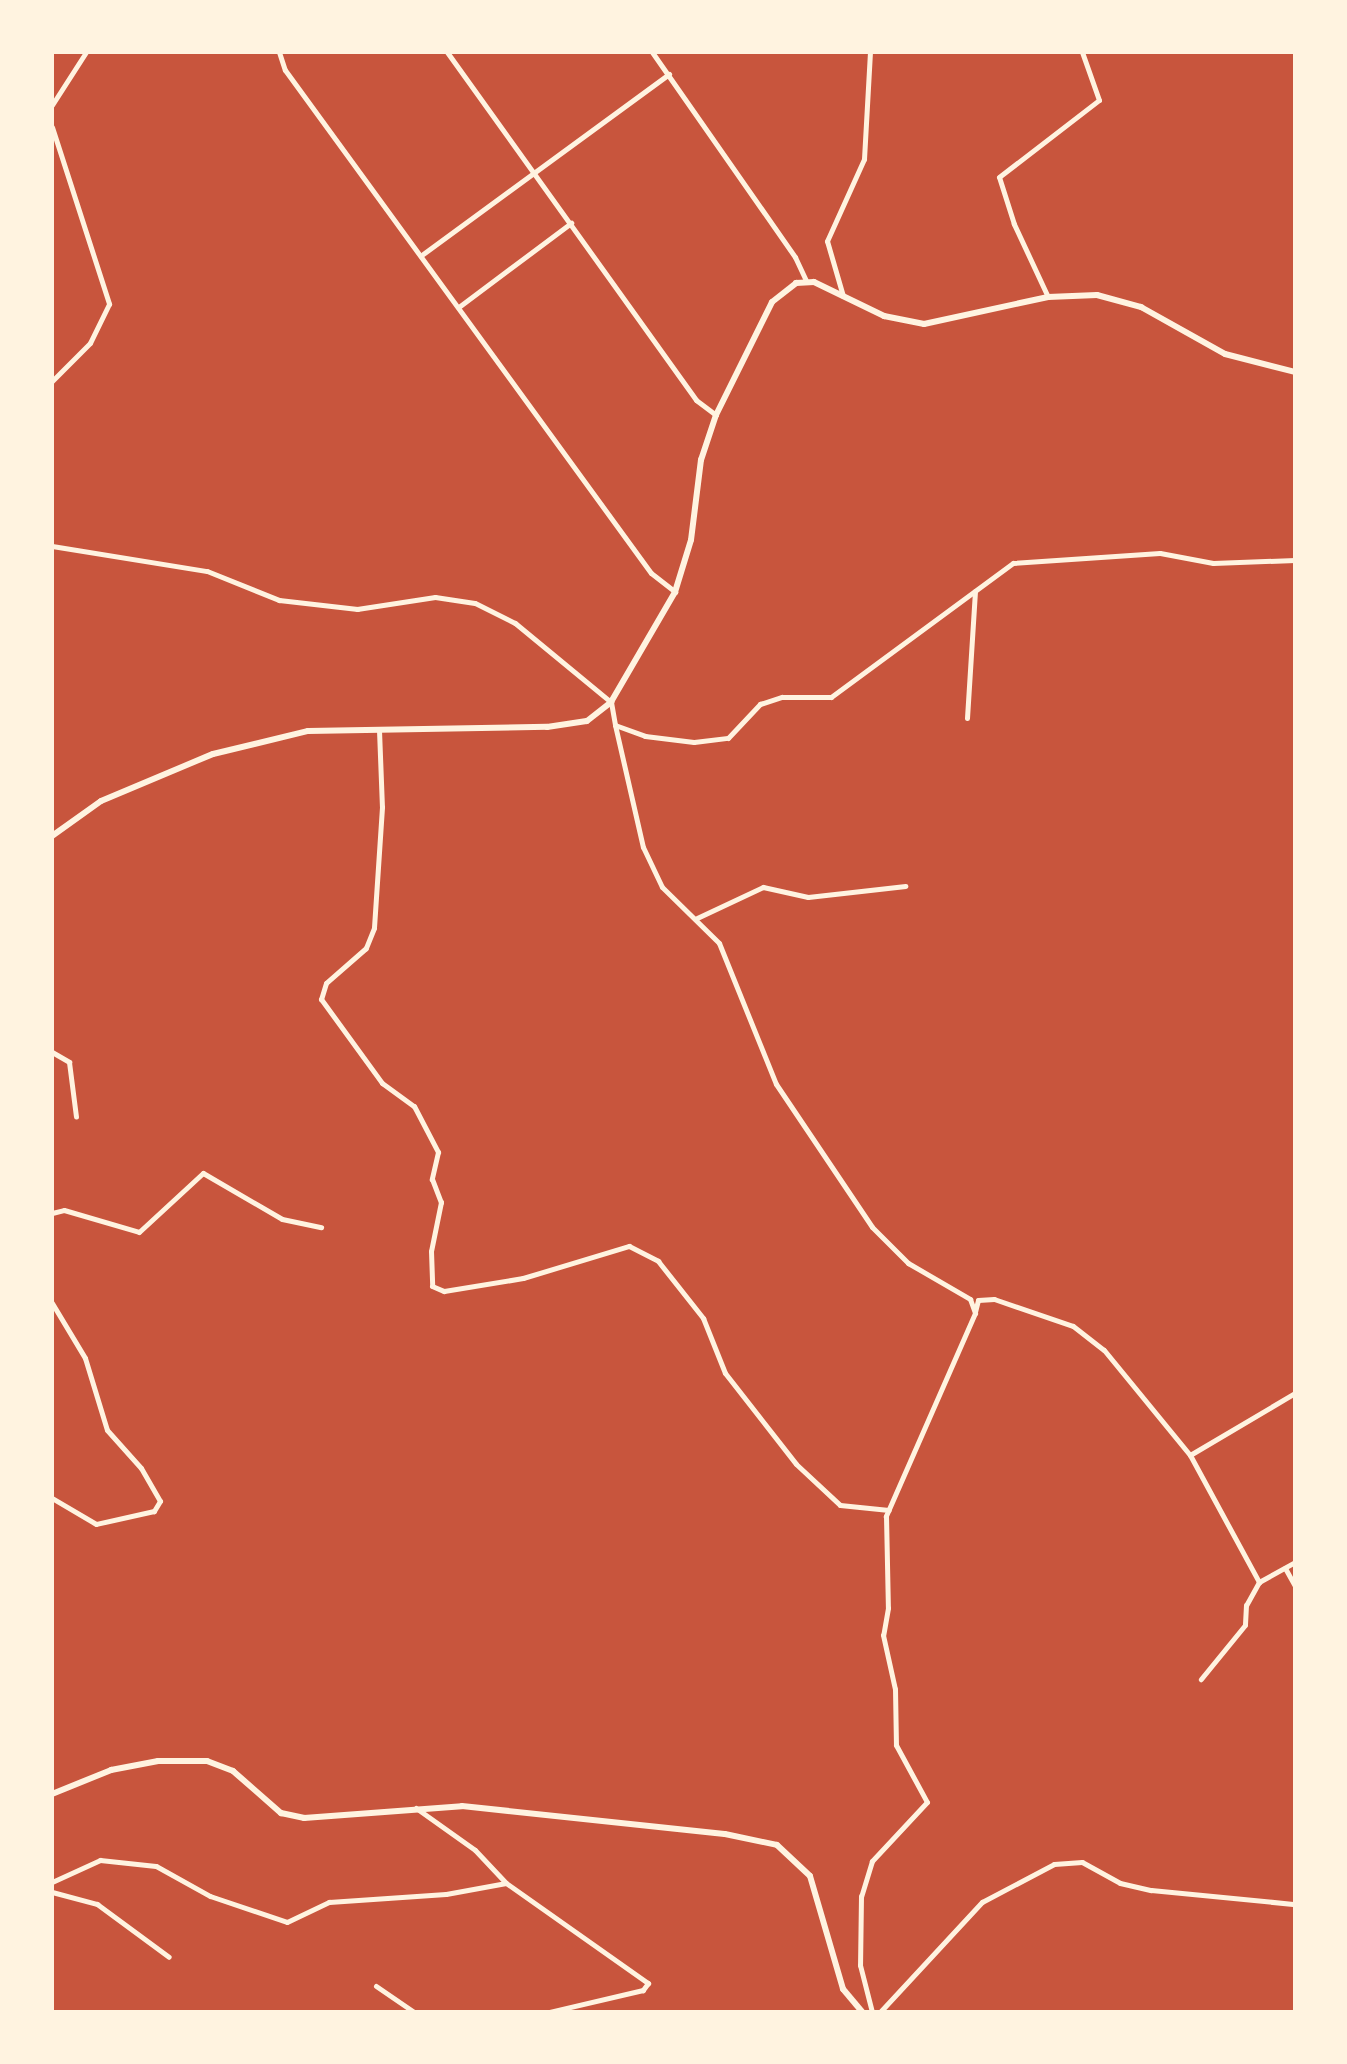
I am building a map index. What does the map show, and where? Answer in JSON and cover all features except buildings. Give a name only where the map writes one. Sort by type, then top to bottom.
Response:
[{"type":"street","points":[[52,105],[86,52]]},
{"type":"street","points":[[279,52],[285,70],[423,254],[651,573],[675,592]]},
{"type":"street","points":[[447,52],[696,400],[716,415]]},
{"type":"street","points":[[652,52],[795,257],[806,281]]},
{"type":"street","points":[[843,296],[827,241],[864,159],[870,52]]},
{"type":"street","points":[[1048,297],[1014,224],[999,177],[1099,100],[1082,52]]},
{"type":"street","points":[[423,254],[669,74]]},
{"type":"street","points":[[52,127],[109,304],[90,343],[52,381]]},
{"type":"street","points":[[460,306],[571,223]]},
{"type":"street","points":[[52,836],[101,801],[213,754],[308,731],[547,727],[587,721],[611,702],[675,592],[691,540],[701,460],[716,415],[772,302],[787,286],[806,281],[884,316],[924,324],[1048,297],[1121,299],[1225,354],[1295,372]]},
{"type":"street","points":[[52,546],[207,571],[279,600],[357,609],[435,597],[475,603],[515,623],[611,702],[643,847],[662,887],[697,918],[719,943],[776,1084],[872,1227],[908,1263],[970,1299],[975,1313]]},
{"type":"street","points":[[615,725],[645,736],[681,740],[728,738],[760,704],[782,697],[831,697],[859,681],[1013,563],[1160,553],[1213,563],[1295,560]]},
{"type":"street","points":[[967,718],[975,590]]},
{"type":"street","points":[[379,728],[382,807],[374,928],[366,948],[326,983],[321,999],[374,1074],[414,1106],[438,1152],[432,1179],[441,1202],[431,1251],[432,1286],[444,1291],[523,1278],[629,1246],[658,1261],[703,1318],[725,1373],[796,1464],[840,1505],[889,1510]]},
{"type":"street","points":[[697,918],[763,887],[808,897],[905,886]]},
{"type":"street","points":[[52,1052],[69,1062],[76,1117]]},
{"type":"street","points":[[52,1213],[64,1210],[139,1232],[203,1173],[282,1219],[321,1227]]},
{"type":"street","points":[[872,2012],[860,1965],[861,1896],[872,1861],[927,1802],[896,1745],[895,1689],[883,1635],[888,1608],[889,1510],[978,1300],[994,1299],[1073,1326],[1104,1350],[1190,1455],[1259,1582]]},
{"type":"street","points":[[52,1303],[85,1358],[107,1430],[141,1468],[160,1501],[154,1511],[96,1524],[52,1498]]},
{"type":"street","points":[[1190,1455],[1295,1393]]},
{"type":"street","points":[[1201,1679],[1245,1625],[1246,1605],[1259,1582],[1295,1562]]},
{"type":"street","points":[[1285,1568],[1295,1586]]},
{"type":"street","points":[[52,1794],[111,1770],[158,1761],[207,1761],[233,1771],[281,1813],[304,1818],[415,1808],[496,1808],[725,1834],[777,1845],[810,1876],[843,1989],[862,2012]]},
{"type":"street","points":[[415,1808],[475,1850],[506,1883],[648,1983],[643,1990],[549,2012]]},
{"type":"street","points":[[52,1882],[100,1860],[156,1866],[210,1896],[287,1922],[329,1902],[446,1894],[506,1883]]},
{"type":"street","points":[[880,2012],[982,1902],[1054,1864],[1082,1862],[1120,1883],[1151,1890],[1295,1904]]},
{"type":"street","points":[[52,1892],[97,1904],[169,1957]]},
{"type":"street","points":[[376,1986],[414,2012]]}]
